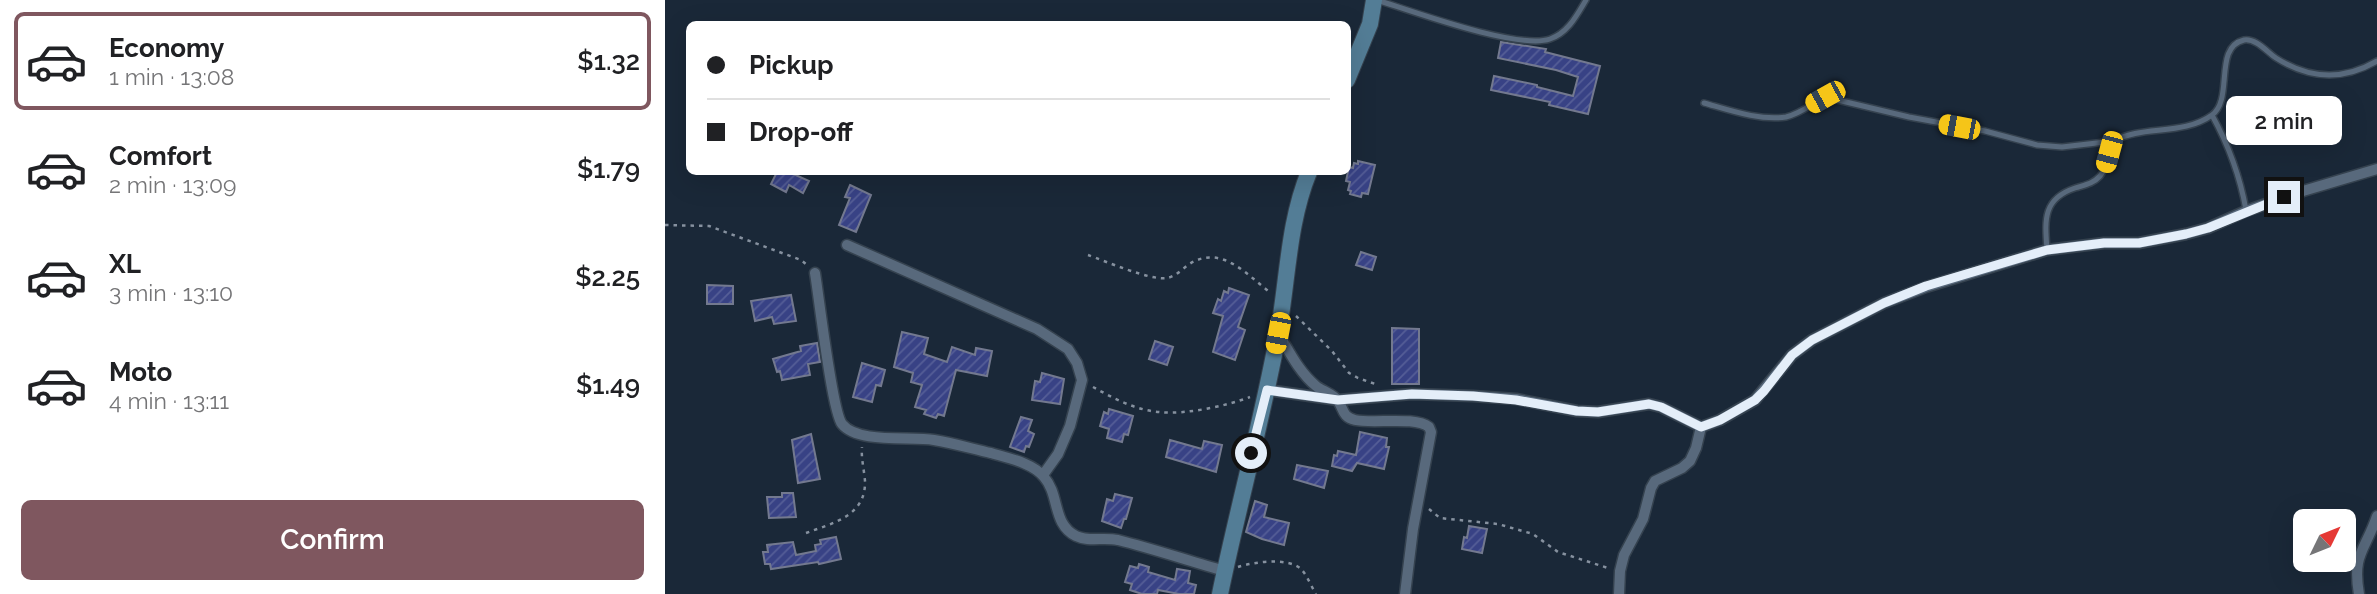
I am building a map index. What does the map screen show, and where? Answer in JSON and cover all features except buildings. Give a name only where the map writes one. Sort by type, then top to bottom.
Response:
[{"type":"street","points":[[1351,70],[1370,24],[1375,0]]},
{"type":"street","points":[[1267,390],[1338,400],[1412,394],[1473,396],[1598,412],[1649,404],[1661,407],[1701,427],[1720,420],[1755,400],[1792,355],[1812,340],[1926,286],[2047,250],[2104,243],[2139,243],[2208,228],[2302,191],[2377,169]]},
{"type":"street","points":[[1220,594],[1267,390],[1294,222],[1308,175]]},
{"type":"street","points":[[847,244],[1037,329],[1068,349],[1077,362],[1082,380],[1070,426],[1058,454],[1044,475]]},
{"type":"street","points":[[815,273],[840,423],[850,431],[863,436],[935,440],[1028,465],[1044,475],[1052,488],[1057,512],[1064,527],[1074,535],[1083,539],[1115,540],[1225,571]]},
{"type":"street","points":[[1278,333],[1304,374],[1315,386],[1338,400],[1343,413],[1351,419],[1418,422],[1429,427],[1431,432],[1413,529],[1405,594]]},
{"type":"street","points":[[1619,594],[1623,555],[1643,519],[1651,488],[1655,481],[1682,468],[1690,461],[1701,427]]},
{"type":"street","points":[[2359,594],[2357,561],[2377,516]]},
{"type":"lane","points":[[1375,0],[1529,42],[1549,40],[1561,34],[1575,19],[1586,0]]},
{"type":"lane","points":[[1705,103],[1766,117],[1785,117],[1825,97],[2049,147],[2114,141],[2125,135],[2166,131],[2212,115],[2221,102],[2231,49],[2244,40],[2253,41],[2276,58],[2313,74],[2331,76],[2353,72],[2377,61]]},
{"type":"lane","points":[[2212,115],[2234,160],[2246,211]]},
{"type":"lane","points":[[2047,250],[2045,219],[2050,205],[2060,195],[2098,179],[2114,141]]},
{"type":"path","points":[[665,225],[709,226],[801,260],[815,273]]},
{"type":"path","points":[[1089,255],[1145,275],[1165,278],[1177,274],[1197,260],[1222,259],[1233,263],[1283,302],[1332,351],[1349,373],[1383,386]]},
{"type":"path","points":[[1082,380],[1132,406],[1160,413],[1216,407],[1267,390]]},
{"type":"path","points":[[806,533],[844,519],[861,502],[865,484],[863,436]]},
{"type":"path","points":[[1427,502],[1433,514],[1440,519],[1485,523],[1519,530],[1540,538],[1559,552],[1620,571]]},
{"type":"path","points":[[1225,571],[1261,562],[1291,564],[1302,570],[1316,594]]},
{"type":"route","points":[[1251,453],[1267,390],[1338,400],[1412,394],[1473,396],[1598,412],[1649,404],[1661,407],[1701,427],[1710,425],[1755,400],[1792,355],[1812,340],[1884,303],[1926,286],[2047,250],[2104,243],[2139,243],[2186,234],[2208,228],[2284,197]]}]
